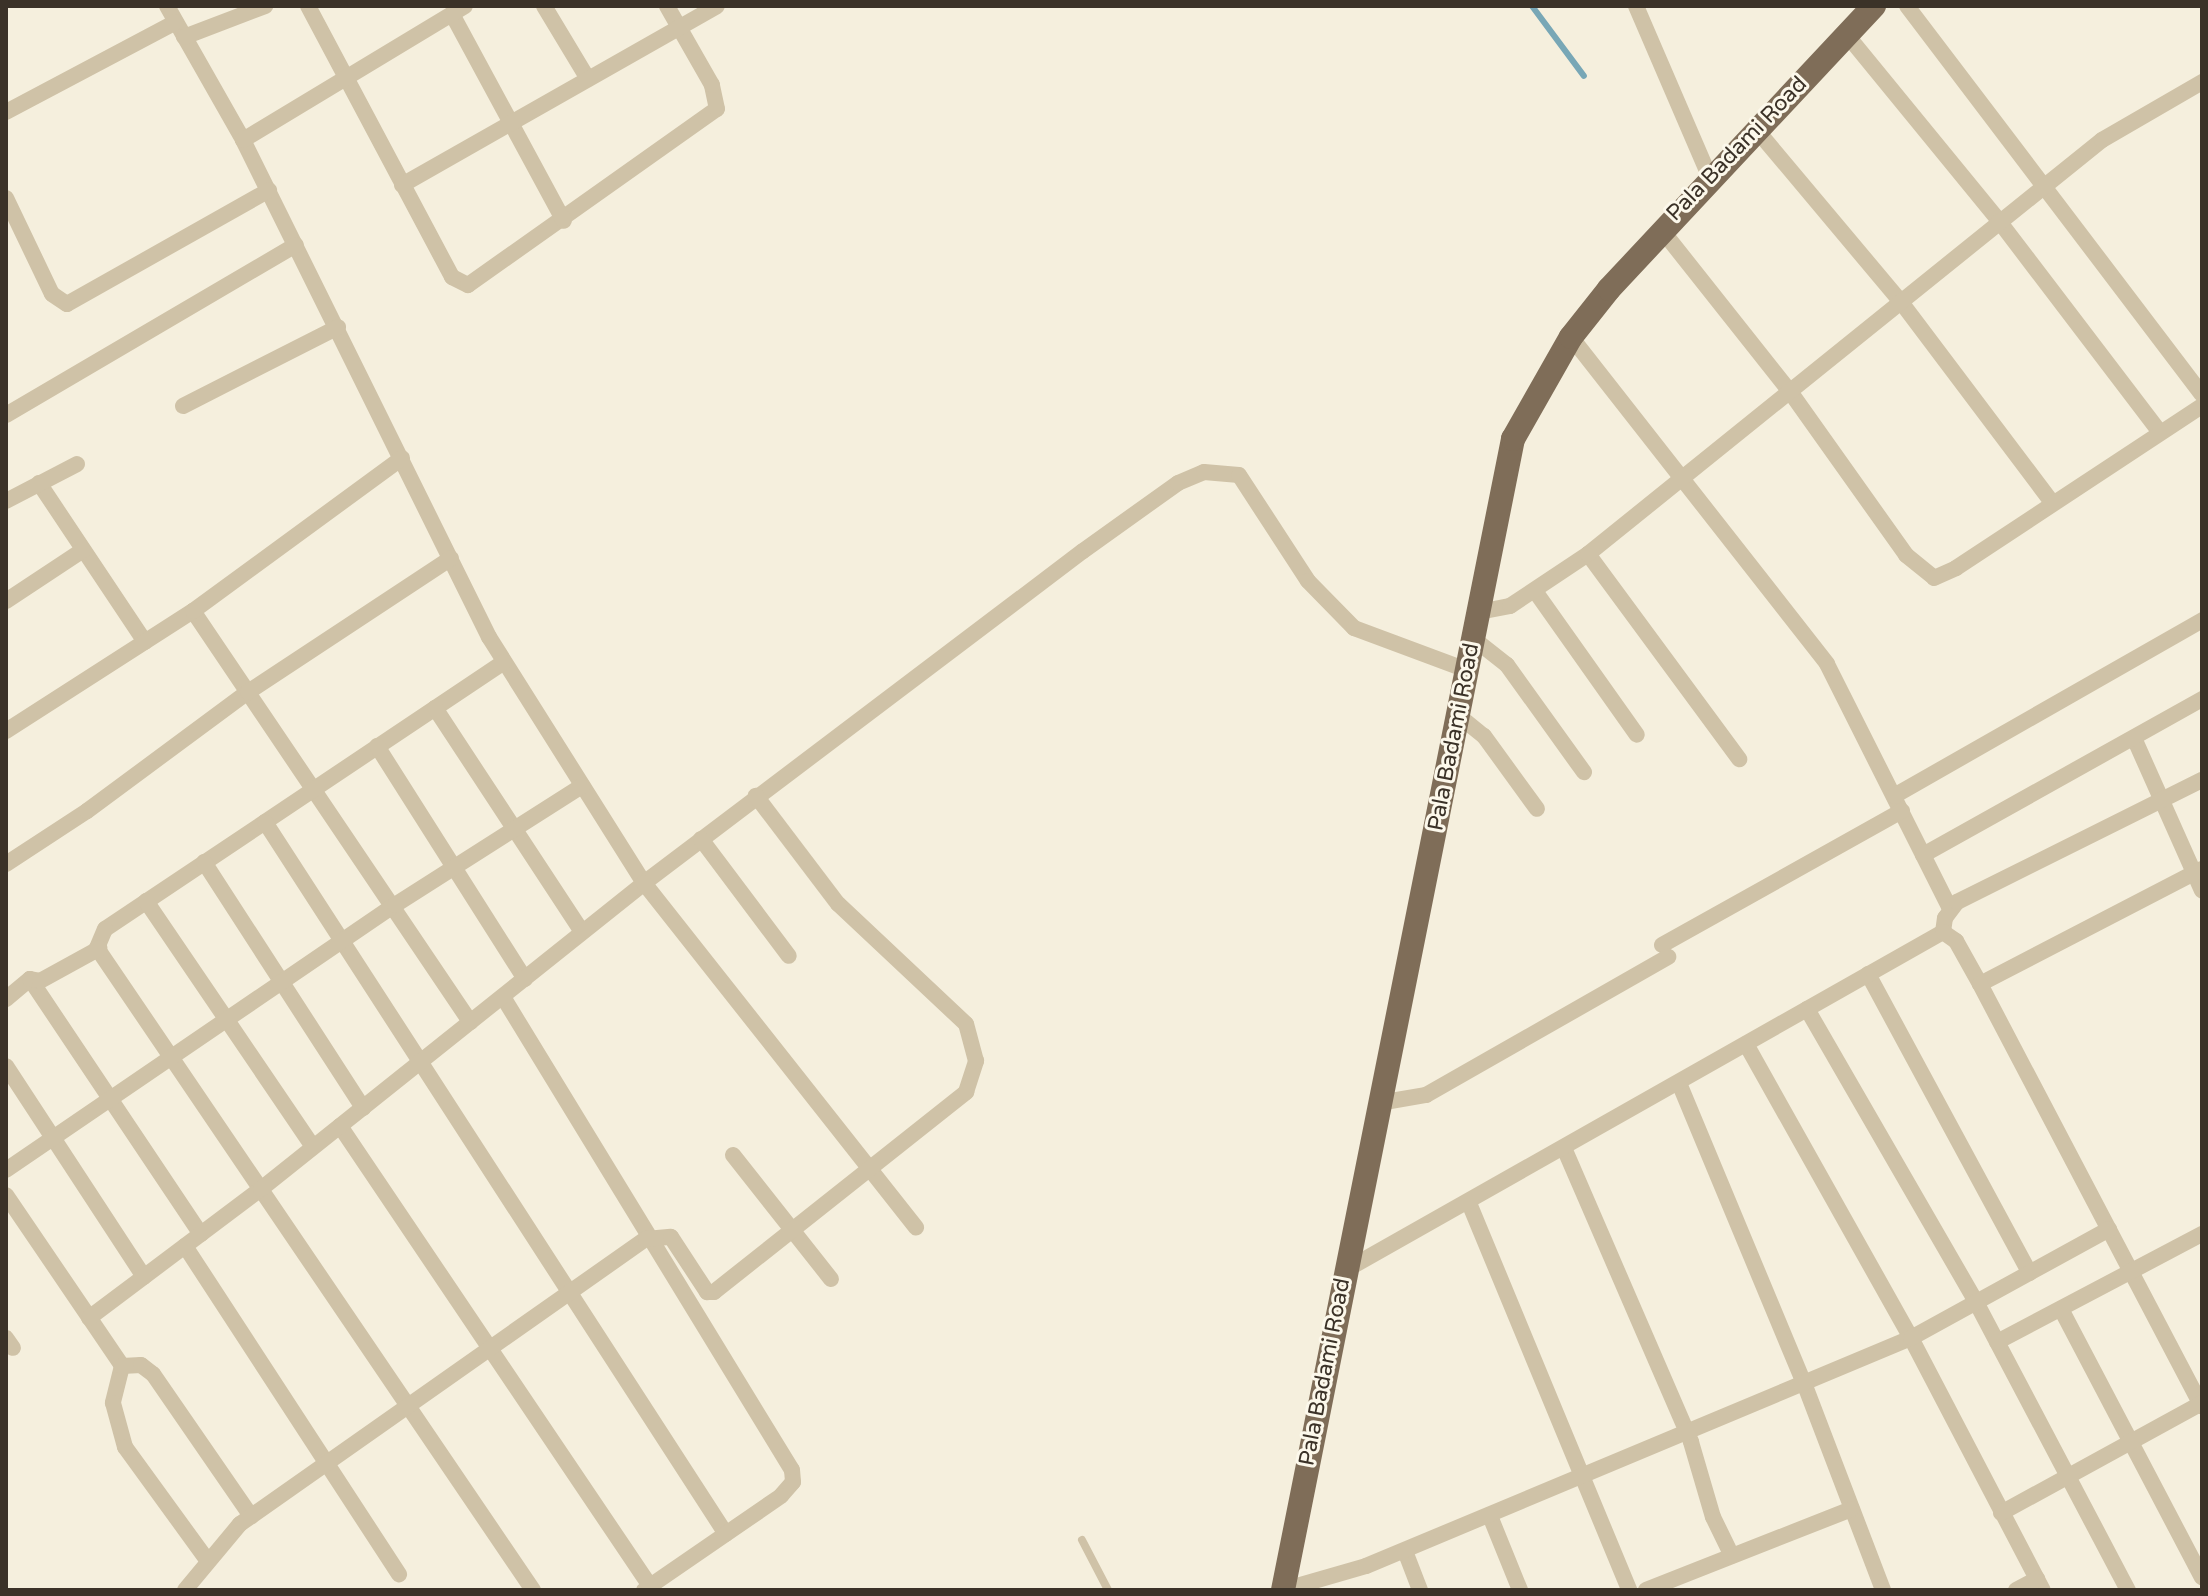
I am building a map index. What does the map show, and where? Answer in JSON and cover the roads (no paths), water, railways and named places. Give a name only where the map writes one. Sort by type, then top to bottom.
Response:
[{"type":"main road","name":"Pala Badami Road","points":[[1283,1590],[1344,1271],[1513,439],[1571,337],[1661,229],[1874,6]]},
{"type":"street","points":[[167,6],[269,190],[504,662],[644,883],[916,1227]]},
{"type":"street","points":[[6,112],[180,29],[265,6]]},
{"type":"street","points":[[308,6],[344,79],[459,284],[479,280],[717,109],[712,85],[667,6]]},
{"type":"street","points":[[544,6],[588,79]]},
{"type":"street","points":[[402,185],[717,6]]},
{"type":"street","points":[[1636,6],[1710,178]]},
{"type":"street","points":[[1907,6],[2046,184],[2202,394]]},
{"type":"street","points":[[243,140],[459,10],[512,122],[564,221]]},
{"type":"street","points":[[1847,35],[1999,221],[2160,432]]},
{"type":"street","points":[[1479,612],[1510,606],[1588,554],[1684,480],[2102,140],[2202,82]]},
{"type":"street","points":[[1755,128],[1901,302],[2051,501]]},
{"type":"street","points":[[6,198],[12,226],[52,294],[67,304],[269,190]]},
{"type":"street","points":[[1661,229],[1791,393],[1906,555],[1934,578],[1956,568],[2051,501],[2202,406]]},
{"type":"street","points":[[6,415],[296,245]]},
{"type":"street","points":[[183,406],[338,327]]},
{"type":"street","points":[[1344,1271],[1943,932],[1950,909],[1827,664],[1571,337]]},
{"type":"street","points":[[6,731],[193,611],[402,458]]},
{"type":"street","points":[[6,501],[77,464]]},
{"type":"street","points":[[89,1318],[261,1189],[756,796],[1178,483],[1204,472],[1239,475],[1308,581],[1354,628],[1467,670]]},
{"type":"street","points":[[39,483],[145,642]]},
{"type":"street","points":[[6,601],[83,550]]},
{"type":"street","points":[[1588,554],[1739,759]]},
{"type":"street","points":[[6,864],[87,811],[248,692],[451,558]]},
{"type":"street","points":[[1535,591],[1637,735]]},
{"type":"street","points":[[193,611],[395,905],[470,1022]]},
{"type":"street","points":[[1379,1103],[1426,1095],[2202,620]]},
{"type":"street","points":[[1474,639],[1507,665],[1584,772]]},
{"type":"street","points":[[30,979],[40,981],[99,948],[105,929],[504,662]]},
{"type":"street","points":[[1923,855],[2202,699]]},
{"type":"street","points":[[435,708],[582,932]]},
{"type":"street","points":[[1459,716],[1484,736],[1537,809]]},
{"type":"street","points":[[2134,738],[2161,800],[2198,871],[2202,891]]},
{"type":"street","points":[[377,746],[525,979]]},
{"type":"street","points":[[1950,909],[2202,780]]},
{"type":"street","points":[[6,1170],[453,866],[582,786]]},
{"type":"street","points":[[185,1590],[207,1560],[251,1516],[407,1402],[646,1239],[671,1237],[707,1292],[714,1292],[966,1092],[975,1069],[972,1039],[957,1013],[838,904],[756,796]]},
{"type":"street","points":[[265,822],[417,1064],[726,1534]]},
{"type":"street","points":[[701,839],[789,956]]},
{"type":"street","points":[[204,862],[363,1108]]},
{"type":"street","points":[[1980,984],[2198,871]]},
{"type":"street","points":[[146,901],[313,1147]]},
{"type":"street","points":[[1943,932],[1956,941],[1980,984],[2202,1404],[2001,1513]]},
{"type":"street","points":[[99,948],[533,1590]]},
{"type":"street","points":[[1868,974],[2030,1273]]},
{"type":"street","points":[[6,999],[30,979]]},
{"type":"street","points":[[30,979],[201,1234]]},
{"type":"street","points":[[340,1126],[647,1588],[789,1489],[792,1470],[646,1239],[503,997]]},
{"type":"street","points":[[1807,1009],[1976,1302],[2128,1590]]},
{"type":"street","points":[[1746,1044],[1911,1338],[2040,1584],[2016,1590]]},
{"type":"street","points":[[6,1066],[144,1277]]},
{"type":"street","points":[[1679,1083],[1804,1383],[1883,1590]]},
{"type":"street","points":[[1564,1148],[1686,1434],[1713,1517],[1732,1556]]},
{"type":"street","points":[[733,1155],[831,1279]]},
{"type":"street","points":[[6,1195],[122,1366],[113,1403],[125,1447],[207,1560]]},
{"type":"street","points":[[1469,1203],[1629,1590]]},
{"type":"street","points":[[1283,1590],[1338,1577],[1405,1551],[1911,1338],[2109,1229]]},
{"type":"street","points":[[1997,1342],[2201,1238]]},
{"type":"street","points":[[185,1246],[399,1574]]},
{"type":"street","points":[[2061,1309],[2202,1577]]},
{"type":"street","points":[[122,1366],[141,1365],[153,1374],[251,1516]]},
{"type":"street","points":[[1646,1590],[1852,1509]]},
{"type":"street","points":[[1490,1516],[1520,1590]]},
{"type":"street","points":[[1405,1551],[1420,1590]]},
{"type":"lane","points":[[1082,1540],[1108,1590]]},
{"type":"waterway","points":[[1532,6],[1584,76]]}]
